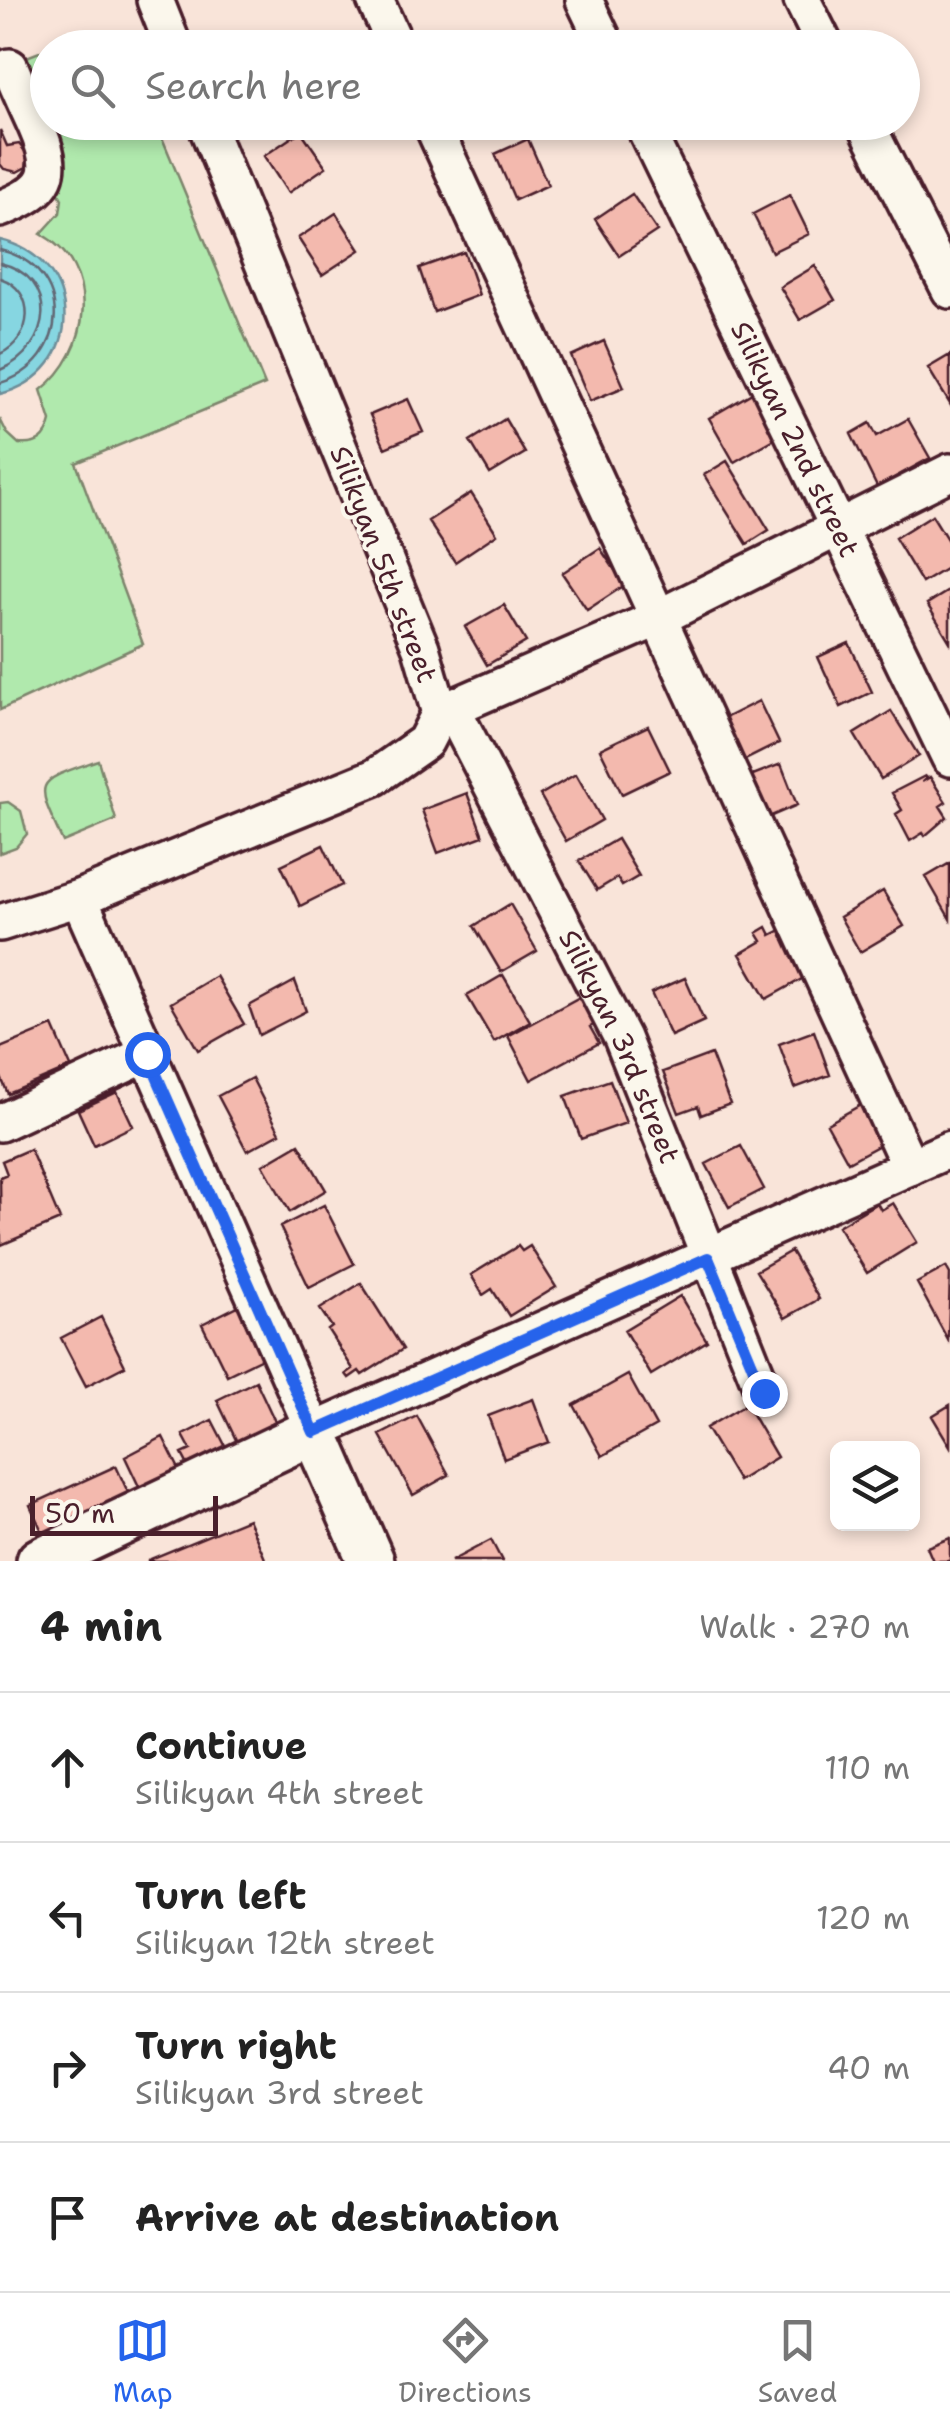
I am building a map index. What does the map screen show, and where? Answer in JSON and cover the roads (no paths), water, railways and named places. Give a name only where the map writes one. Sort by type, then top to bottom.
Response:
[{"type":"main road","points":[[40,1561],[314,1432],[371,1561]]},
{"type":"street","points":[[155,0],[167,30]]},
{"type":"street","points":[[375,0],[388,30]]},
{"type":"street","points":[[584,0],[598,30]]},
{"type":"street","points":[[802,0],[817,30]]},
{"type":"street","points":[[10,67],[30,113]]},
{"type":"street","points":[[0,209],[35,192],[48,174],[48,154],[42,140]]},
{"type":"street","name":"Silikyan 5th street","points":[[0,923],[78,898],[375,777],[425,742],[446,710],[212,140]]},
{"type":"street","points":[[439,140],[910,1168]]},
{"type":"street","name":"Silikyan 2nd street","points":[[651,140],[950,758]]},
{"type":"street","points":[[873,140],[950,290]]},
{"type":"street","points":[[446,710],[656,618],[950,472]]},
{"type":"street","name":"Silikyan 3rd street","points":[[446,710],[622,1038],[764,1393]]},
{"type":"street","points":[[78,898],[314,1432],[950,1149]]},
{"type":"street","points":[[0,1123],[147,1054]]},
{"type":"water","points":[[0,240],[28,251],[48,270],[60,292],[64,317],[60,341],[48,364],[28,382],[0,394]]}]
